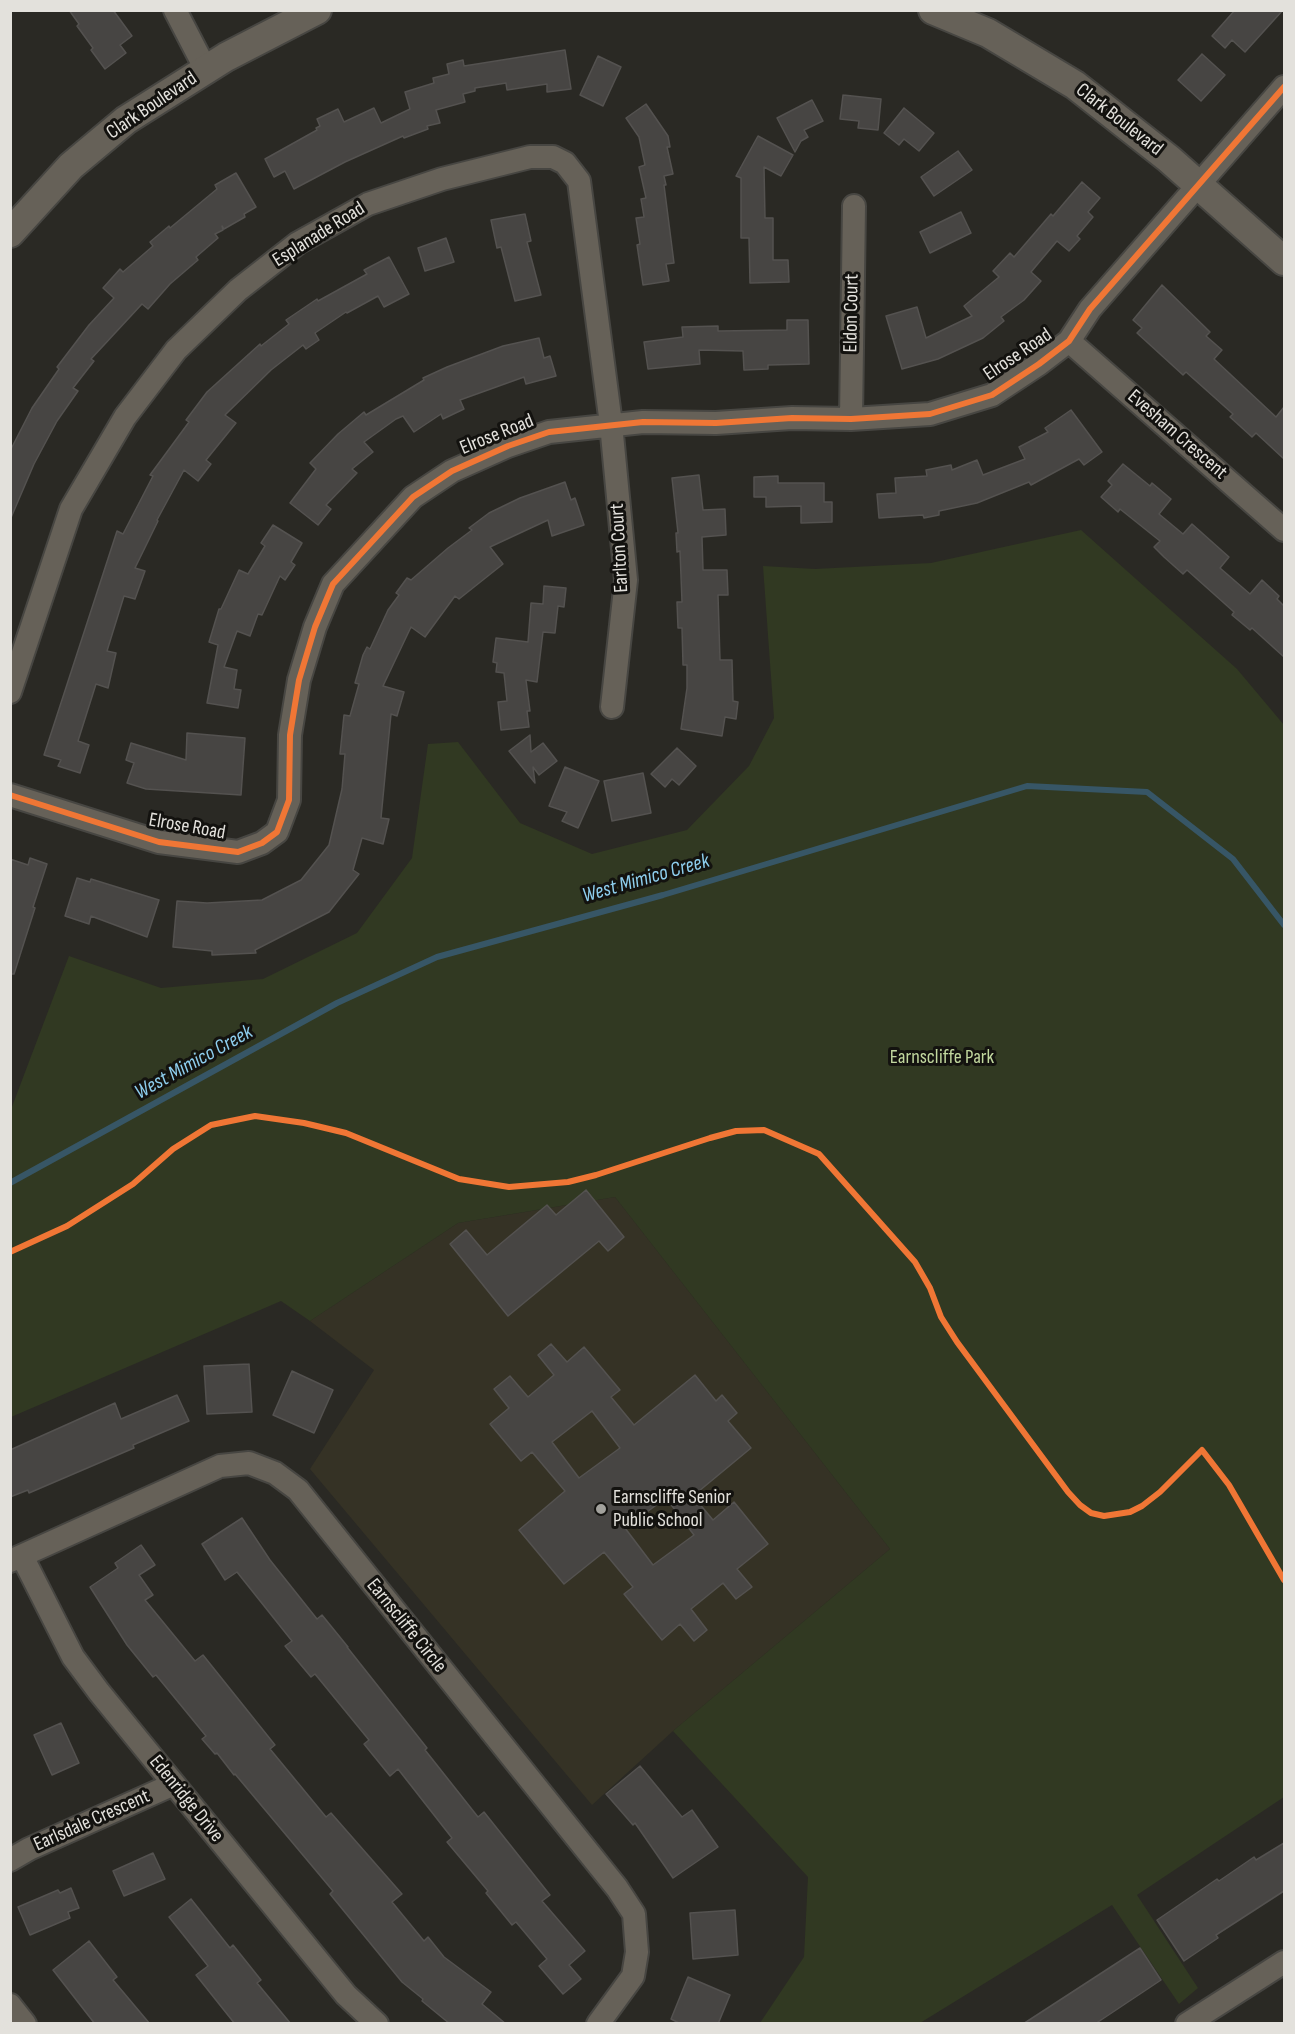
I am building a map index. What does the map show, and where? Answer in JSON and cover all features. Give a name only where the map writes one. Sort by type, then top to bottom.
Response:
[{"type":"street","points":[[175,10],[206,70]]},
{"type":"street","name":"Clark Boulevard","points":[[10,233],[71,166],[117,128],[226,57],[317,10]]},
{"type":"street","name":"Clark Boulevard","points":[[933,10],[988,33],[1075,86],[1169,159],[1284,261]]},
{"type":"street","name":"Elrose Road","points":[[10,795],[159,842],[238,852],[262,843],[277,832],[289,800],[290,735],[299,680],[315,627],[333,584],[413,497],[452,471],[508,446],[549,432],[643,422],[716,423],[792,418],[851,419],[930,414],[992,395],[1069,341],[1090,309],[1284,87]]},
{"type":"street","name":"Esplanade Road","points":[[10,692],[71,509],[125,417],[176,350],[238,290],[298,243],[368,204],[442,179],[530,157],[553,157],[565,163],[579,181],[611,424]]},
{"type":"street","name":"Eldon Court","points":[[851,419],[854,206]]},
{"type":"street","name":"Evesham Crescent","points":[[1069,341],[1284,530]]},
{"type":"street","name":"Earlton Court","points":[[611,424],[626,580],[612,707]]},
{"type":"street","name":"Earnscliffe Circle","points":[[16,1559],[220,1466],[249,1464],[275,1473],[298,1490],[617,1888],[634,1914],[637,1952],[633,1976],[598,2024]]},
{"type":"street","name":"Edenridge Drive","points":[[16,1559],[73,1657],[99,1692],[346,1995],[376,2024]]},
{"type":"street","name":"Earlsdale Crescent","points":[[10,1860],[29,1849],[174,1784]]},
{"type":"street","points":[[1187,2024],[1284,1962]]},
{"type":"street","points":[[10,2005],[26,2024]]},
{"type":"shaded area","name":"Earnscliffe Senior Public School","points":[[615,1197],[890,1549],[673,1731],[592,1805],[310,1469],[374,1370],[310,1321],[458,1223]]},
{"type":"green space","name":"Earnscliffe Park","points":[[1081,530],[1237,669],[1284,725],[1284,1797],[1137,1895],[1198,1988],[1179,2004],[1112,1905],[920,2023],[760,2023],[804,1957],[808,1877],[673,1731],[890,1549],[615,1197],[458,1223],[310,1321],[281,1301],[11,1417],[10,1112],[69,956],[161,988],[263,979],[357,933],[412,858],[428,744],[458,742],[520,823],[592,854],[687,830],[749,766],[774,718],[763,566],[815,569],[931,563]]},
{"type":"building","points":[[69,10],[113,10],[132,36],[120,45],[126,53],[105,69],[91,50],[93,48]]},
{"type":"building","points":[[1235,10],[1283,10],[1245,52],[1232,40],[1225,48],[1212,36]]},
{"type":"building","points":[[565,50],[571,89],[547,92],[547,84],[507,90],[506,83],[475,88],[475,91],[463,94],[465,102],[436,110],[440,123],[427,126],[428,129],[404,138],[403,136],[345,162],[294,189],[285,171],[274,177],[265,159],[317,130],[316,128],[320,126],[317,119],[338,109],[344,122],[374,108],[381,123],[410,109],[405,92],[434,83],[433,78],[449,74],[447,64],[463,60],[464,66]]},
{"type":"building","points":[[1202,54],[1225,75],[1201,101],[1178,80]]},
{"type":"building","points":[[598,56],[621,67],[603,106],[580,95]]},
{"type":"building","points":[[843,95],[881,99],[878,130],[858,128],[859,121],[840,119]]},
{"type":"building","points":[[812,100],[823,121],[804,130],[808,137],[801,141],[795,152],[777,118]]},
{"type":"building","points":[[646,104],[668,136],[670,147],[667,147],[673,174],[664,176],[666,185],[664,185],[674,263],[666,264],[669,281],[643,285],[637,245],[640,244],[636,218],[644,217],[641,199],[646,198],[639,167],[645,165],[639,137],[626,118]]},
{"type":"building","points":[[904,108],[934,133],[919,151],[904,139],[899,145],[884,133]]},
{"type":"building","points":[[758,136],[793,155],[781,176],[764,167],[765,218],[773,218],[773,260],[788,260],[789,282],[750,283],[749,238],[741,238],[741,178],[736,176]]},
{"type":"building","points":[[958,151],[972,170],[934,196],[921,177]]},
{"type":"building","points":[[236,173],[256,207],[244,214],[245,217],[224,229],[222,226],[223,230],[215,234],[218,238],[196,257],[198,260],[170,284],[148,309],[142,304],[91,359],[94,361],[73,388],[78,391],[57,421],[34,464],[10,520],[10,451],[32,408],[59,369],[57,367],[89,325],[114,298],[103,288],[120,269],[123,272],[153,246],[150,242],[217,189],[215,185]]},
{"type":"building","points":[[1082,182],[1100,198],[1088,212],[1093,217],[1077,236],[1080,239],[1069,251],[1057,241],[1031,272],[1041,281],[1024,300],[1001,317],[1004,321],[983,338],[938,359],[902,369],[886,316],[917,307],[926,338],[972,316],[964,306],[999,277],[993,271],[1010,253],[1014,257]]},
{"type":"building","points":[[961,212],[971,233],[930,253],[920,232]]},
{"type":"building","points":[[525,214],[531,241],[527,242],[541,295],[515,301],[501,247],[497,248],[491,220]]},
{"type":"building","points":[[446,238],[454,262],[425,271],[418,248]]},
{"type":"building","points":[[389,257],[409,294],[384,307],[378,296],[346,312],[315,333],[319,340],[306,349],[303,345],[271,370],[225,415],[236,423],[206,460],[211,464],[198,481],[184,470],[135,568],[145,571],[135,599],[124,596],[107,651],[116,653],[108,688],[96,684],[78,741],[89,745],[80,773],[58,766],[61,760],[44,755],[117,531],[123,534],[153,476],[150,475],[189,422],[186,420],[207,392],[260,344],[261,346],[289,324],[286,320],[317,299],[318,301],[367,274],[364,270]]},
{"type":"building","points":[[1162,285],[1210,332],[1206,336],[1222,350],[1214,359],[1276,417],[1284,407],[1284,459],[1256,433],[1252,437],[1230,417],[1233,414],[1186,372],[1183,375],[1137,333],[1142,328],[1133,320]]},
{"type":"building","points":[[787,320],[808,320],[809,364],[768,365],[768,369],[744,370],[743,351],[699,350],[700,364],[648,369],[644,342],[683,337],[682,327],[718,326],[718,331],[787,330]]},
{"type":"building","points":[[539,338],[544,358],[550,356],[556,376],[526,384],[524,377],[460,400],[464,409],[443,419],[441,414],[414,432],[403,416],[396,419],[364,442],[373,452],[352,469],[357,473],[326,505],[331,509],[318,525],[290,503],[316,469],[310,463],[338,434],[364,412],[366,415],[424,380],[423,378],[447,367],[503,346]]},
{"type":"building","points":[[1071,410],[1102,452],[1084,465],[1079,459],[1031,485],[1029,482],[977,503],[939,511],[939,515],[924,518],[923,515],[879,518],[877,494],[896,493],[895,478],[927,476],[926,470],[951,465],[952,470],[977,460],[983,475],[1025,459],[1019,447],[1048,432],[1045,428]]},
{"type":"building","points":[[1123,464],[1150,486],[1152,483],[1171,499],[1159,514],[1183,534],[1192,524],[1229,557],[1220,568],[1250,594],[1262,580],[1279,596],[1277,599],[1284,606],[1284,657],[1252,628],[1250,630],[1232,615],[1234,612],[1187,570],[1183,574],[1164,557],[1154,547],[1160,541],[1120,509],[1118,512],[1101,497],[1112,485],[1108,481]]},
{"type":"building","points":[[699,475],[703,510],[725,509],[726,535],[702,537],[703,570],[727,570],[728,595],[718,595],[720,660],[732,660],[733,701],[738,702],[736,719],[725,717],[722,736],[681,729],[687,688],[687,665],[683,665],[682,628],[678,628],[677,602],[682,602],[680,551],[677,552],[676,533],[678,533],[672,478]]},
{"type":"building","points":[[778,476],[778,483],[824,483],[824,502],[832,502],[832,522],[801,523],[801,506],[766,507],[766,497],[754,497],[754,477]]},
{"type":"building","points":[[565,482],[571,500],[575,498],[584,525],[552,536],[548,520],[490,547],[503,564],[459,599],[455,596],[425,637],[411,627],[383,686],[404,692],[397,716],[391,714],[381,818],[389,819],[383,844],[362,838],[353,870],[359,874],[329,912],[255,950],[256,953],[212,955],[212,951],[173,947],[177,901],[207,903],[262,900],[301,880],[329,845],[342,789],[345,754],[340,754],[344,715],[350,716],[359,684],[355,683],[363,655],[367,647],[370,649],[388,610],[399,595],[396,593],[407,578],[411,580],[472,530],[469,528],[489,513],[520,498]]},
{"type":"building","points":[[273,525],[302,543],[291,562],[295,565],[285,580],[280,576],[262,615],[258,614],[250,636],[237,631],[224,667],[237,670],[234,689],[241,690],[238,708],[207,703],[218,645],[209,642],[219,609],[239,570],[248,574],[265,546],[261,543]]},
{"type":"building","points":[[544,586],[566,588],[564,607],[558,606],[555,633],[543,632],[537,682],[526,680],[530,711],[527,711],[529,727],[501,730],[498,702],[507,701],[504,673],[496,672],[497,663],[493,662],[496,638],[528,642],[531,603],[543,604]]},
{"type":"building","points":[[187,733],[245,738],[241,795],[146,789],[127,783],[134,763],[126,760],[131,743],[186,760]]},
{"type":"building","points":[[530,735],[531,752],[543,743],[557,761],[539,775],[533,767],[535,783],[509,751]]},
{"type":"building","points":[[677,748],[696,766],[679,785],[672,779],[665,787],[651,774]]},
{"type":"building","points":[[565,767],[599,781],[578,828],[562,821],[567,812],[549,806]]},
{"type":"building","points":[[643,773],[651,813],[612,821],[604,781]]},
{"type":"building","points":[[30,858],[47,864],[14,974],[10,974],[10,859],[28,865]]},
{"type":"building","points":[[77,878],[90,882],[91,879],[159,900],[147,937],[91,916],[89,924],[65,916]]},
{"type":"building","points":[[586,1190],[624,1237],[608,1251],[599,1241],[508,1316],[450,1244],[466,1230],[487,1255],[547,1205],[556,1215]]},
{"type":"building","points":[[551,1344],[567,1362],[584,1347],[620,1390],[611,1397],[634,1425],[695,1375],[716,1401],[722,1395],[737,1413],[728,1421],[751,1448],[693,1496],[713,1520],[734,1502],[768,1544],[737,1569],[752,1587],[736,1599],[723,1583],[691,1609],[707,1630],[694,1641],[680,1624],[662,1640],[624,1594],[633,1587],[604,1552],[564,1584],[519,1530],[565,1491],[532,1452],[521,1461],[490,1424],[509,1408],[494,1389],[510,1376],[528,1397],[554,1375],[538,1355]],"holes":[[[592,1411],[620,1448],[579,1478],[552,1442]],[[666,1498],[694,1535],[653,1565],[625,1528]]]},
{"type":"building","points":[[249,1364],[252,1412],[207,1414],[204,1366]]},
{"type":"building","points":[[292,1371],[333,1390],[314,1433],[273,1415]]},
{"type":"building","points":[[177,1395],[189,1421],[133,1445],[134,1448],[29,1493],[28,1490],[10,1497],[10,1450],[115,1403],[121,1419]]},
{"type":"building","points":[[242,1518],[270,1560],[317,1619],[322,1615],[348,1647],[478,1817],[484,1812],[550,1895],[542,1901],[585,1951],[569,1965],[581,1979],[563,1994],[539,1966],[547,1959],[516,1922],[512,1925],[486,1893],[488,1891],[447,1842],[452,1838],[398,1769],[390,1776],[364,1744],[369,1740],[315,1674],[311,1677],[285,1646],[292,1641],[237,1572],[225,1580],[202,1544]]},
{"type":"building","points":[[141,1545],[155,1565],[139,1575],[153,1595],[145,1600],[195,1661],[203,1655],[275,1745],[270,1749],[326,1817],[331,1813],[402,1894],[392,1902],[424,1941],[428,1937],[444,1957],[491,1992],[482,2004],[506,2024],[450,2024],[402,1982],[330,1894],[333,1891],[217,1753],[215,1754],[202,1739],[206,1736],[156,1675],[153,1677],[127,1645],[90,1587],[118,1568],[115,1563]]},
{"type":"building","points":[[61,1723],[79,1763],[52,1775],[34,1735]]},
{"type":"building","points":[[640,1766],[682,1817],[692,1810],[718,1847],[673,1878],[635,1823],[633,1825],[606,1794]]},
{"type":"building","points":[[1284,1843],[1284,1891],[1216,1935],[1218,1938],[1184,1961],[1157,1920],[1217,1879],[1219,1881],[1254,1857],[1256,1860]]},
{"type":"building","points":[[153,1853],[165,1879],[124,1896],[113,1871]]},
{"type":"building","points":[[71,1888],[79,1908],[68,1912],[70,1918],[30,1935],[18,1907],[58,1890],[60,1893]]},
{"type":"building","points":[[191,1899],[230,1948],[233,1945],[261,1980],[257,1983],[291,2024],[235,2024],[196,1975],[208,1966],[169,1917]]},
{"type":"building","points":[[735,1910],[738,1955],[693,1959],[690,1913]]},
{"type":"building","points":[[89,1941],[117,1977],[113,1980],[150,2024],[95,2024],[53,1970]]},
{"type":"building","points":[[1140,1948],[1161,1980],[1095,2024],[1023,2024]]},
{"type":"building","points":[[688,1977],[730,1995],[718,2024],[681,2024],[671,2019]]},
{"type":"waterway","name":"West Mimico Creek","points":[[10,1183],[337,1003],[437,957],[663,895],[1027,786],[1147,792],[1233,859],[1284,925]]},
{"type":"cycle path","points":[[10,795],[159,842],[238,852],[262,843],[277,832],[289,800],[290,735],[299,680],[315,627],[333,584],[413,497],[452,471],[508,446],[549,432],[643,422],[716,423],[792,418],[851,419],[930,414],[992,395],[1069,341],[1090,309],[1284,87]]},
{"type":"cycle path","points":[[10,1252],[67,1226],[133,1184],[173,1149],[211,1125],[255,1116],[304,1123],[346,1133],[459,1179],[509,1187],[568,1182],[736,1131],[764,1130],[819,1154],[915,1262],[930,1288],[941,1317],[957,1342],[1080,1505],[1091,1513],[1104,1516],[1130,1512],[1160,1492],[1202,1450],[1229,1485],[1284,1580]]},
{"type":"place","name":"Earnscliffe Senior Public School","points":[[601,1509]]}]
